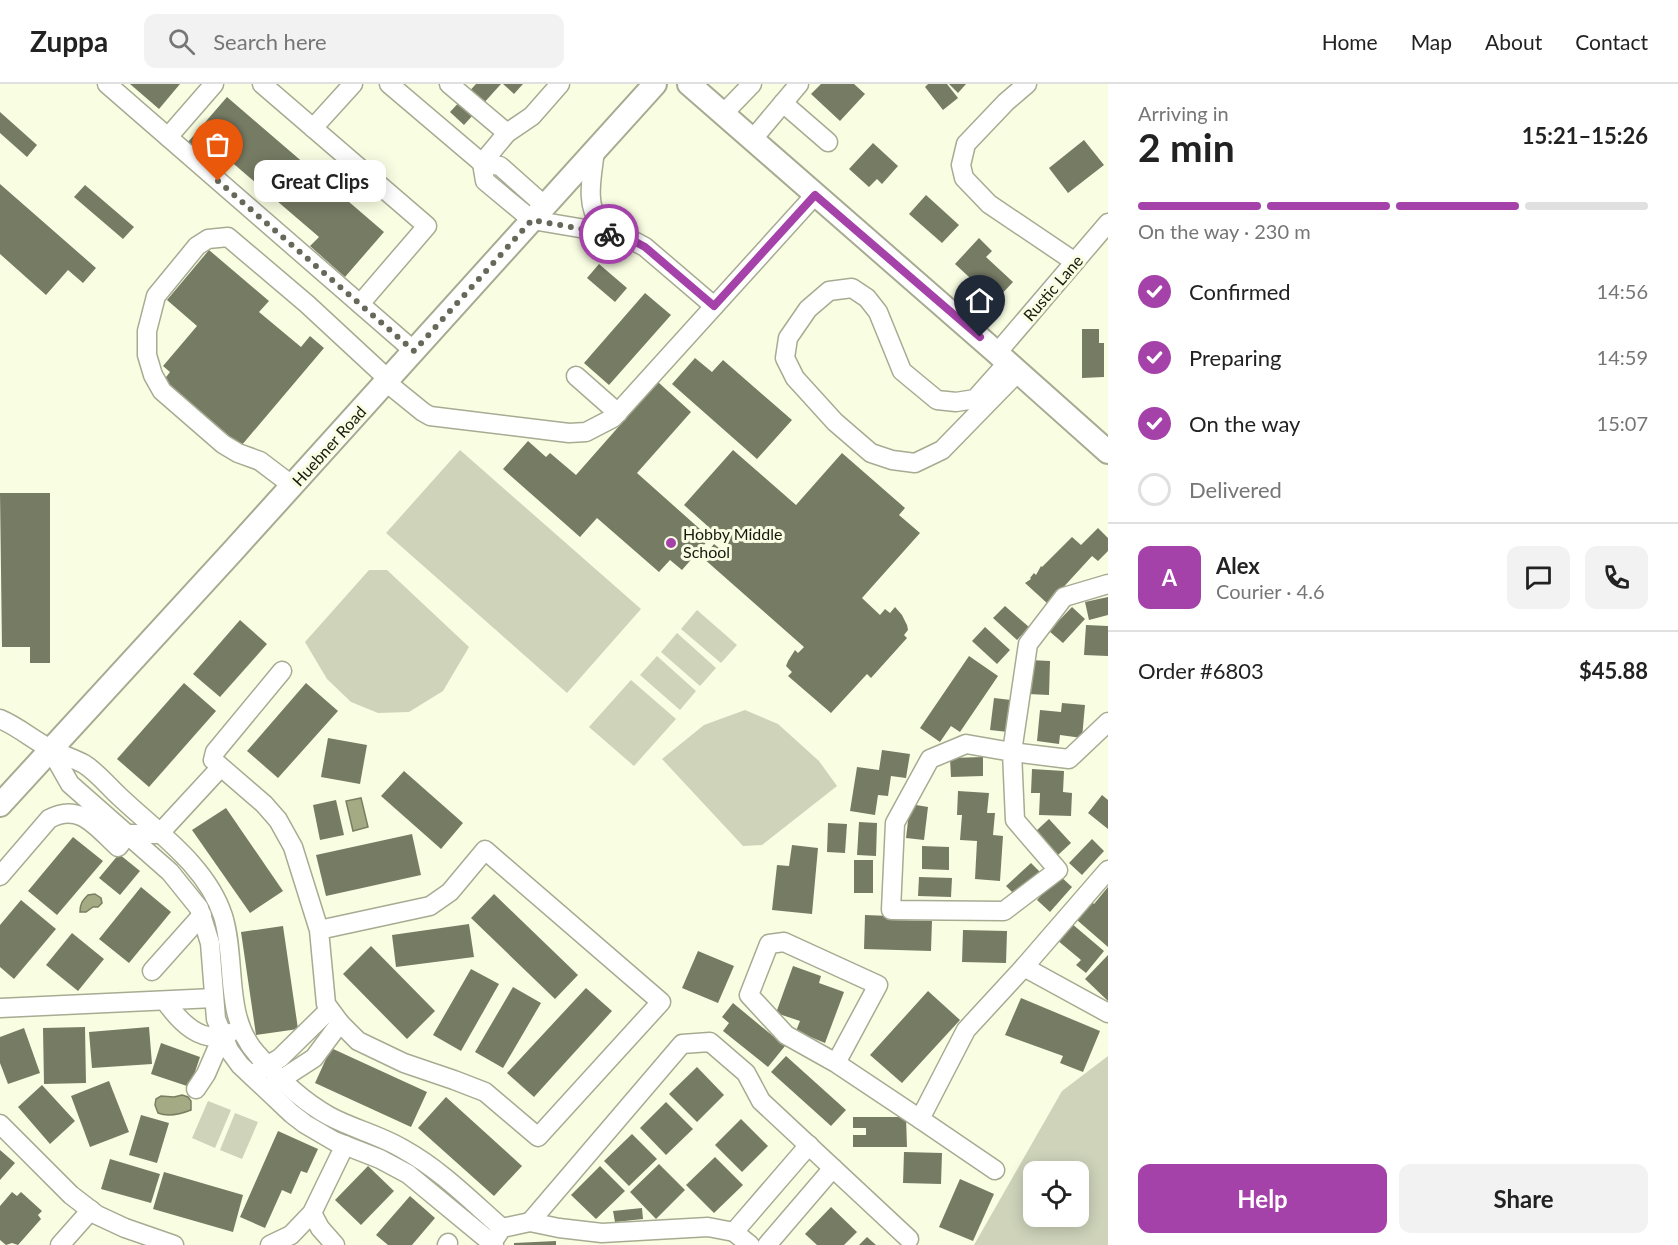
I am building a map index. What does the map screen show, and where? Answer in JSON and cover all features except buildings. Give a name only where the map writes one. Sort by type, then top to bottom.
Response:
[{"type":"main road","name":"Huebner Road","points":[[0,805],[655,84]]},
{"type":"main road","points":[[689,84],[1108,452]]},
{"type":"street","points":[[107,84],[414,351]]},
{"type":"street","points":[[168,137],[214,84]]},
{"type":"street","points":[[262,84],[427,226],[360,304]]},
{"type":"street","points":[[313,128],[353,84]]},
{"type":"street","points":[[390,84],[482,163],[485,181],[538,213],[615,234],[645,247],[714,306]]},
{"type":"street","points":[[449,84],[507,134]]},
{"type":"street","points":[[482,163],[507,134],[532,116],[560,84]]},
{"type":"street","points":[[723,114],[752,84]]},
{"type":"street","points":[[752,140],[799,84]]},
{"type":"street","points":[[1027,84],[1006,102],[966,144],[961,165],[964,178],[988,204],[1075,262]]},
{"type":"street","points":[[783,103],[828,142]]},
{"type":"street","points":[[595,150],[592,209],[599,222],[615,234]]},
{"type":"street","points":[[292,486],[260,460],[238,453],[223,444],[162,391],[153,375],[147,355],[147,331],[156,296],[197,246],[208,239],[228,237],[307,304],[387,381],[423,412],[442,418],[577,433],[586,432],[613,418],[815,195]]},
{"type":"street","name":"Rustic Lane","points":[[1008,362],[1075,262],[1108,223]]},
{"type":"street","points":[[852,288],[867,298],[878,312],[902,371],[937,400],[956,402],[975,399],[1008,362],[973,420],[942,450],[915,463],[892,460],[871,453],[835,422],[795,378],[785,358],[788,338],[808,309],[829,291],[852,288]]},
{"type":"street","points":[[576,376],[618,412]]},
{"type":"street","points":[[956,402],[973,420]]},
{"type":"street","points":[[1108,584],[1064,597],[1028,644],[1012,753],[1016,820],[1058,870],[1004,911],[891,910],[895,823],[930,759],[966,744],[1012,753],[1069,759],[1108,722]]},
{"type":"street","points":[[282,671],[215,752],[213,760],[264,804],[278,820],[293,847],[319,930],[324,990],[334,1017],[358,1041],[404,1063],[485,1092],[538,1137],[661,1002],[485,850],[450,892],[430,906],[319,930]]},
{"type":"street","points":[[0,719],[50,749],[85,765],[200,874],[222,915],[214,998],[216,1019],[229,1050],[250,1074],[305,1124],[408,1174],[497,1239]]},
{"type":"street","points":[[50,749],[70,784],[128,834],[189,893],[219,942],[236,1016],[240,1028],[256,1053],[282,1079],[328,1115],[388,1141],[424,1161],[445,1177],[497,1239]]},
{"type":"street","points":[[128,834],[159,834],[220,768]]},
{"type":"street","points":[[0,876],[49,819],[60,813],[81,814],[118,847],[128,834]]},
{"type":"street","points":[[920,1119],[966,1030],[1108,870]]},
{"type":"street","points":[[152,971],[202,915]]},
{"type":"street","points":[[836,1063],[878,985],[784,942],[769,944],[749,995],[786,1035],[836,1063],[995,1170]]},
{"type":"street","points":[[1024,967],[1108,1013]]},
{"type":"street","points":[[0,1008],[214,998]]},
{"type":"street","points":[[165,1001],[180,1021],[198,1034],[222,1037],[240,1028]]},
{"type":"street","points":[[250,1074],[268,1065],[334,1017]]},
{"type":"street","points":[[266,1089],[314,1058],[334,1017]]},
{"type":"street","points":[[196,1089],[206,1074],[222,1037]]},
{"type":"street","points":[[497,1239],[530,1222],[682,1044],[710,1041],[746,1073],[761,1101],[909,1239]]},
{"type":"street","points":[[0,1124],[71,1196],[91,1210],[125,1228],[174,1245]]},
{"type":"street","points":[[380,1159],[388,1141]]},
{"type":"street","points":[[270,1245],[291,1235],[312,1213],[345,1145]]},
{"type":"street","points":[[734,1232],[808,1145]]},
{"type":"street","points":[[767,1245],[833,1168]]},
{"type":"street","points":[[60,1245],[91,1210]]},
{"type":"street","points":[[312,1213],[320,1228],[335,1245]]},
{"type":"street","points":[[530,1222],[602,1233],[708,1227],[734,1232],[750,1245]]},
{"type":"shaded area","points":[[460,450],[641,609],[567,693],[386,533]]},
{"type":"shaded area","points":[[369,570],[387,570],[469,647],[443,691],[409,712],[378,713],[351,702],[327,679],[305,642]]},
{"type":"shaded area","points":[[697,610],[737,645],[721,663],[681,629]]},
{"type":"shaded area","points":[[677,633],[716,668],[700,686],[661,652]]},
{"type":"shaded area","points":[[657,656],[696,691],[680,710],[640,675]]},
{"type":"shaded area","points":[[631,680],[676,719],[634,766],[589,727]]},
{"type":"shaded area","points":[[745,710],[778,724],[819,761],[837,786],[762,845],[743,846],[662,759],[704,725]]},
{"type":"shaded area","points":[[361,798],[368,827],[353,831],[346,801]]},
{"type":"shaded area","points":[[95,894],[101,898],[102,903],[86,912],[80,912],[84,899],[88,895]]},
{"type":"shaded area","points":[[1108,1056],[1108,1245],[974,1245],[1062,1091]]},
{"type":"shaded area","points":[[182,1095],[191,1101],[191,1110],[166,1115],[158,1113],[155,1105],[156,1099],[161,1096]]},
{"type":"shaded area","points":[[208,1101],[231,1110],[215,1148],[192,1138]]},
{"type":"shaded area","points":[[235,1113],[258,1122],[242,1159],[220,1150]]},
{"type":"way so far","points":[[218,181],[414,351],[532,220],[609,234]]},
{"type":"place","name":"Great Clips","points":[[218,181]]},
{"type":"place","name":"Hobby Middle School","points":[[671,543]]},
{"type":"route","points":[[609,234],[632,240],[645,247],[714,306],[815,195],[980,337]]}]
